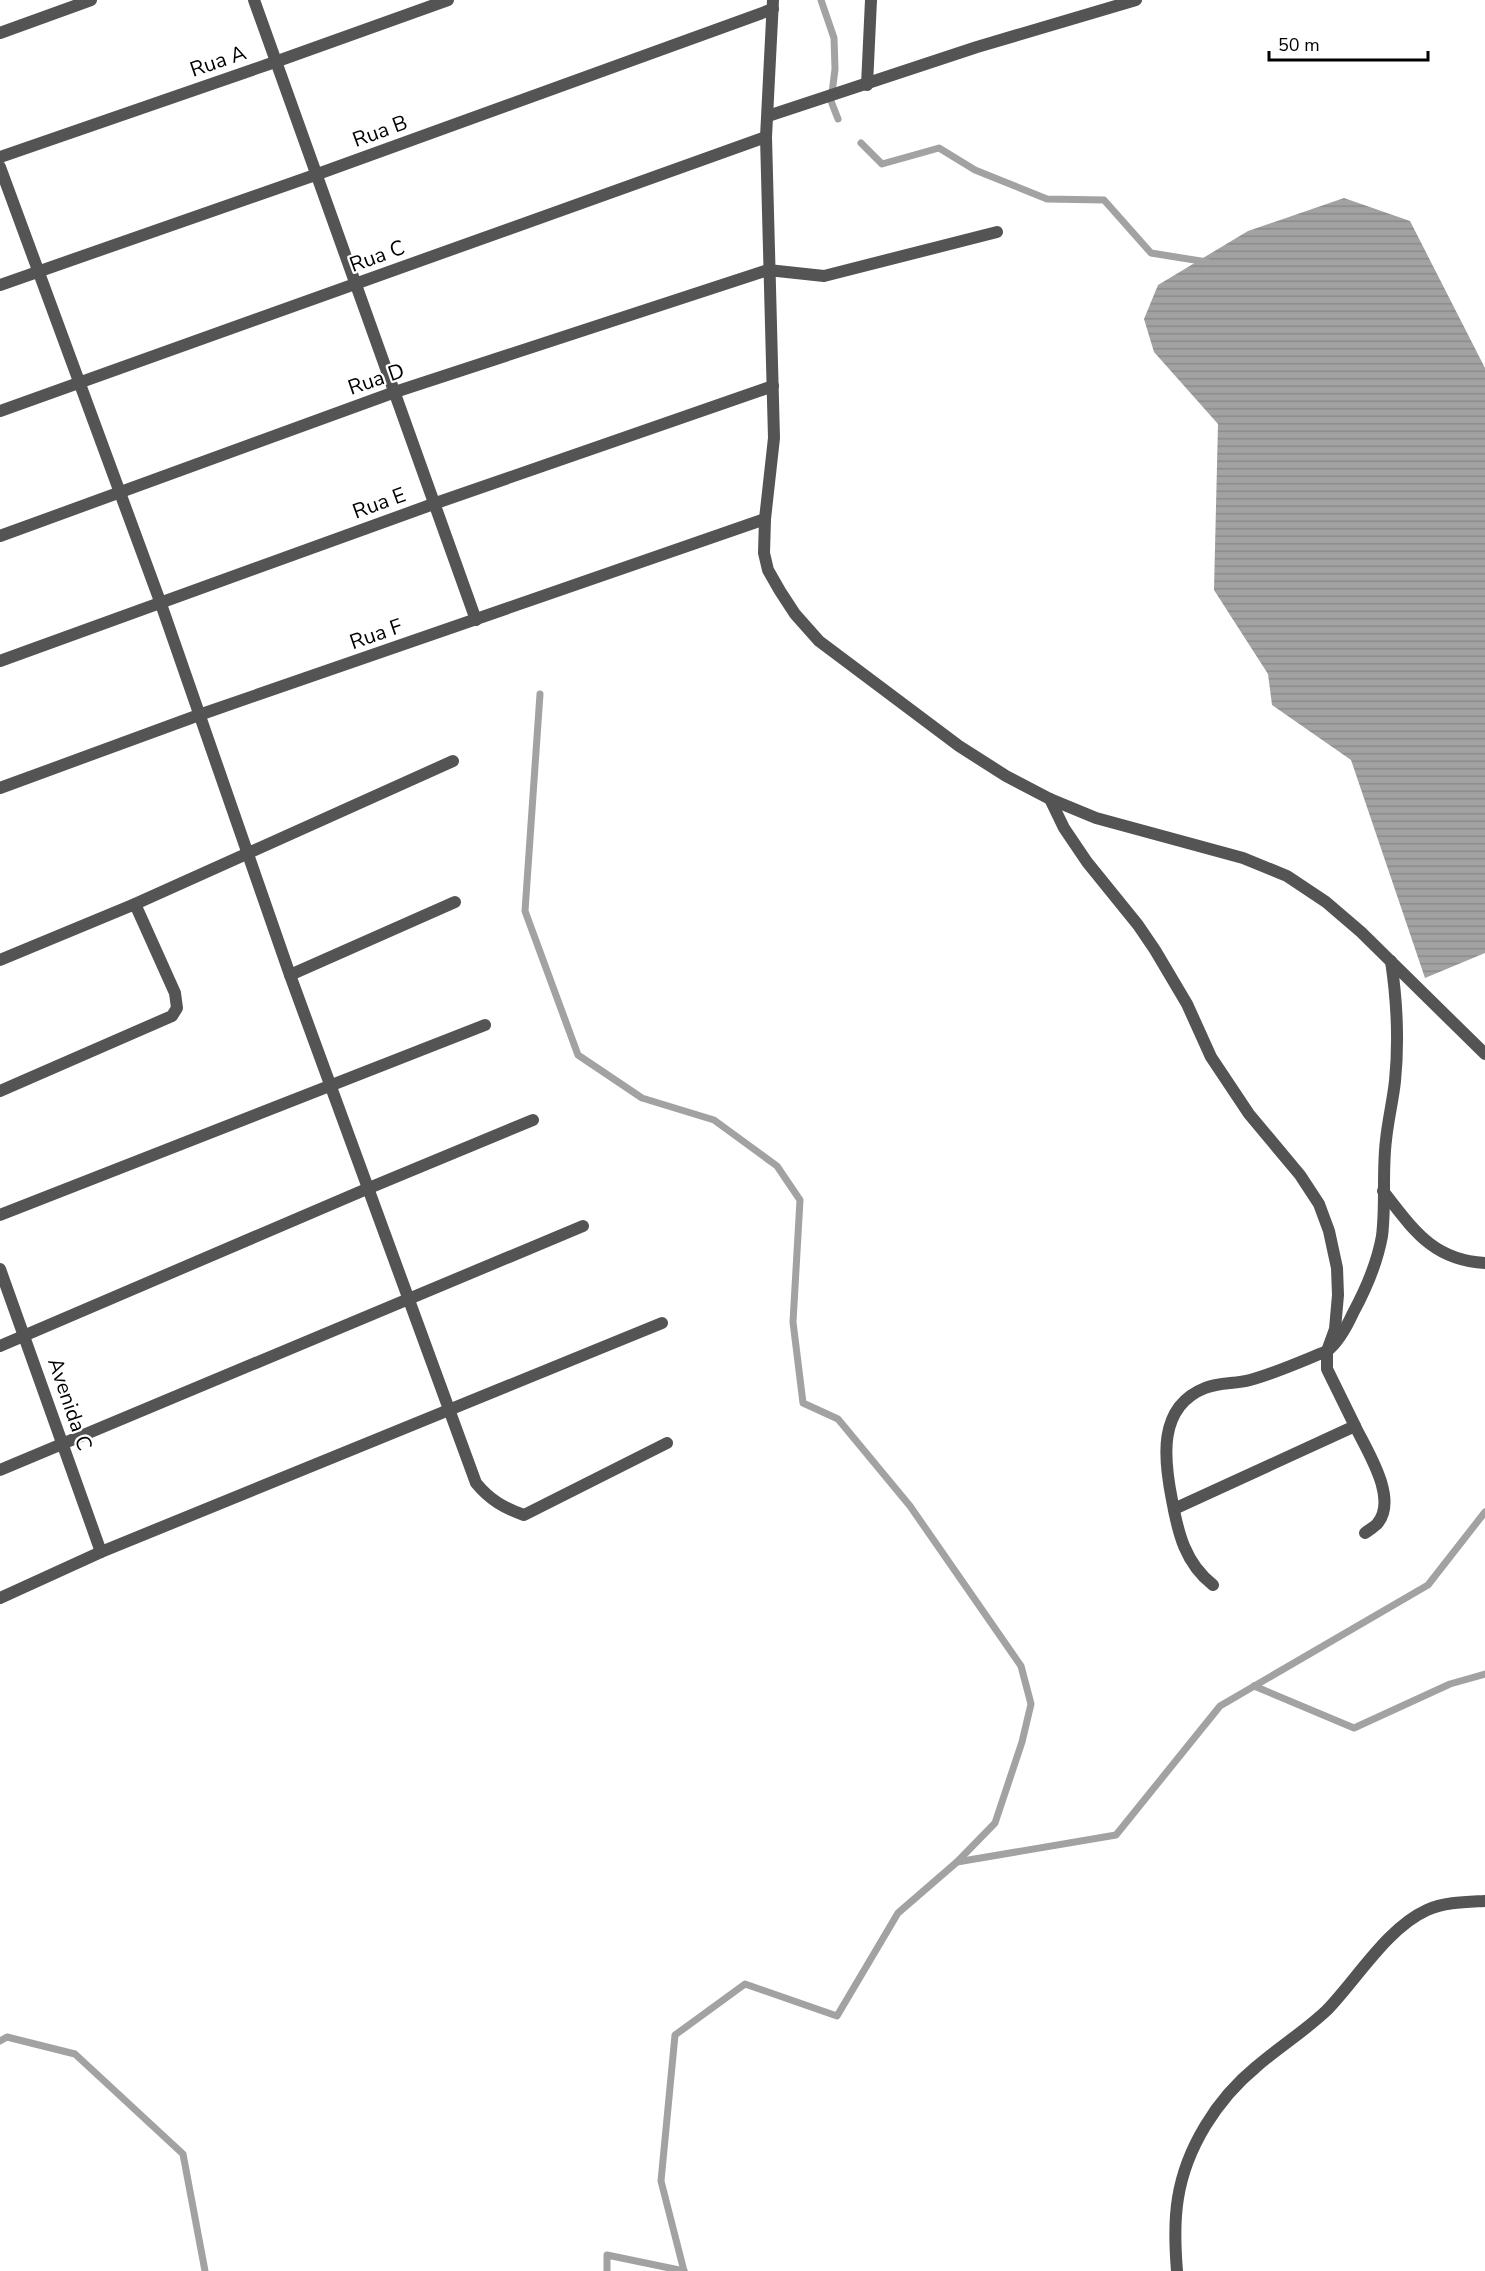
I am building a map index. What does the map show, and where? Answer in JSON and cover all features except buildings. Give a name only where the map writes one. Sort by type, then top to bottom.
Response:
[{"type":"street","points":[[0,33],[91,0]]},
{"type":"street","points":[[254,0],[476,620]]},
{"type":"street","name":"Rua A","points":[[0,157],[448,0]]},
{"type":"street","points":[[867,85],[871,0]]},
{"type":"street","points":[[768,116],[977,47],[1136,0]]},
{"type":"street","points":[[773,5],[766,137],[774,438],[765,519],[764,553],[768,570],[795,614],[819,641],[959,746],[1006,776],[1050,800],[1096,818],[1243,858],[1287,876],[1326,902],[1361,932],[1485,1054]]},
{"type":"street","name":"Rua B","points":[[0,285],[315,175],[773,5]]},
{"type":"street","name":"Rua C","points":[[0,411],[766,137]]},
{"type":"street","points":[[0,167],[161,604],[290,975],[476,1483],[503,1508],[524,1515],[667,1443]]},
{"type":"street","points":[[768,270],[824,276],[997,232]]},
{"type":"street","name":"Rua D","points":[[0,536],[395,392],[768,270]]},
{"type":"street","name":"Rua E","points":[[0,661],[436,503],[773,387]]},
{"type":"street","name":"Rua F","points":[[0,788],[199,714],[765,519]]},
{"type":"street","points":[[0,960],[248,855],[453,761]]},
{"type":"street","points":[[1050,800],[1064,828],[1087,862],[1138,925],[1155,950],[1187,1004],[1211,1057],[1249,1114],[1300,1175],[1319,1204],[1329,1231],[1337,1277],[1338,1311],[1335,1329],[1327,1351],[1327,1369],[1379,1477],[1385,1496],[1384,1511],[1378,1523],[1365,1533]]},
{"type":"street","points":[[290,975],[455,902]]},
{"type":"street","points":[[0,1091],[172,1016],[177,1008],[175,993],[135,904]]},
{"type":"street","points":[[1213,1585],[1192,1562],[1177,1528],[1165,1456],[1166,1438],[1172,1421],[1184,1401],[1205,1388],[1247,1381],[1327,1351],[1348,1324],[1367,1287],[1382,1235],[1386,1139],[1395,1082],[1396,991],[1391,961]]},
{"type":"street","points":[[0,1215],[485,1025]]},
{"type":"street","points":[[0,1346],[533,1120]]},
{"type":"street","points":[[1383,1191],[1419,1238],[1454,1258],[1485,1263]]},
{"type":"street","points":[[0,1470],[62,1442],[583,1226]]},
{"type":"street","name":"Avenida C","points":[[0,1269],[101,1552]]},
{"type":"street","points":[[0,1598],[101,1552],[662,1323]]},
{"type":"street","points":[[1174,1509],[1355,1426]]},
{"type":"street","points":[[1178,2271],[1175,2229],[1178,2198],[1184,2172],[1210,2117],[1233,2087],[1326,2011],[1379,1951],[1412,1918],[1428,1909],[1454,1902],[1485,1901]]},
{"type":"shaded area","points":[[1344,198],[1410,221],[1485,368],[1485,953],[1425,978],[1351,760],[1272,705],[1268,674],[1214,590],[1218,424],[1154,352],[1144,319],[1158,285],[1248,231]]},
{"type":"waterway","points":[[821,0],[834,38],[835,69],[831,101],[838,119]]},
{"type":"waterway","points":[[861,143],[882,164],[939,148],[975,170],[1047,199],[1104,200],[1151,253],[1207,262]]},
{"type":"waterway","points":[[540,694],[525,911],[578,1055],[642,1098],[714,1120],[777,1166],[800,1200],[793,1322],[803,1403],[838,1419],[910,1506],[1021,1666],[1031,1704],[1022,1742],[995,1823],[957,1862]]},
{"type":"waterway","points":[[684,2271],[661,2181],[675,2035],[745,1984],[837,2016],[898,1913],[957,1862],[1116,1835],[1220,1706],[1428,1585],[1485,1512]]},
{"type":"waterway","points":[[1254,1686],[1354,1728],[1450,1684],[1485,1674]]},
{"type":"waterway","points":[[0,2041],[7,2037],[75,2054],[183,2154],[205,2271]]},
{"type":"waterway","points":[[607,2271],[607,2255],[684,2271]]}]
